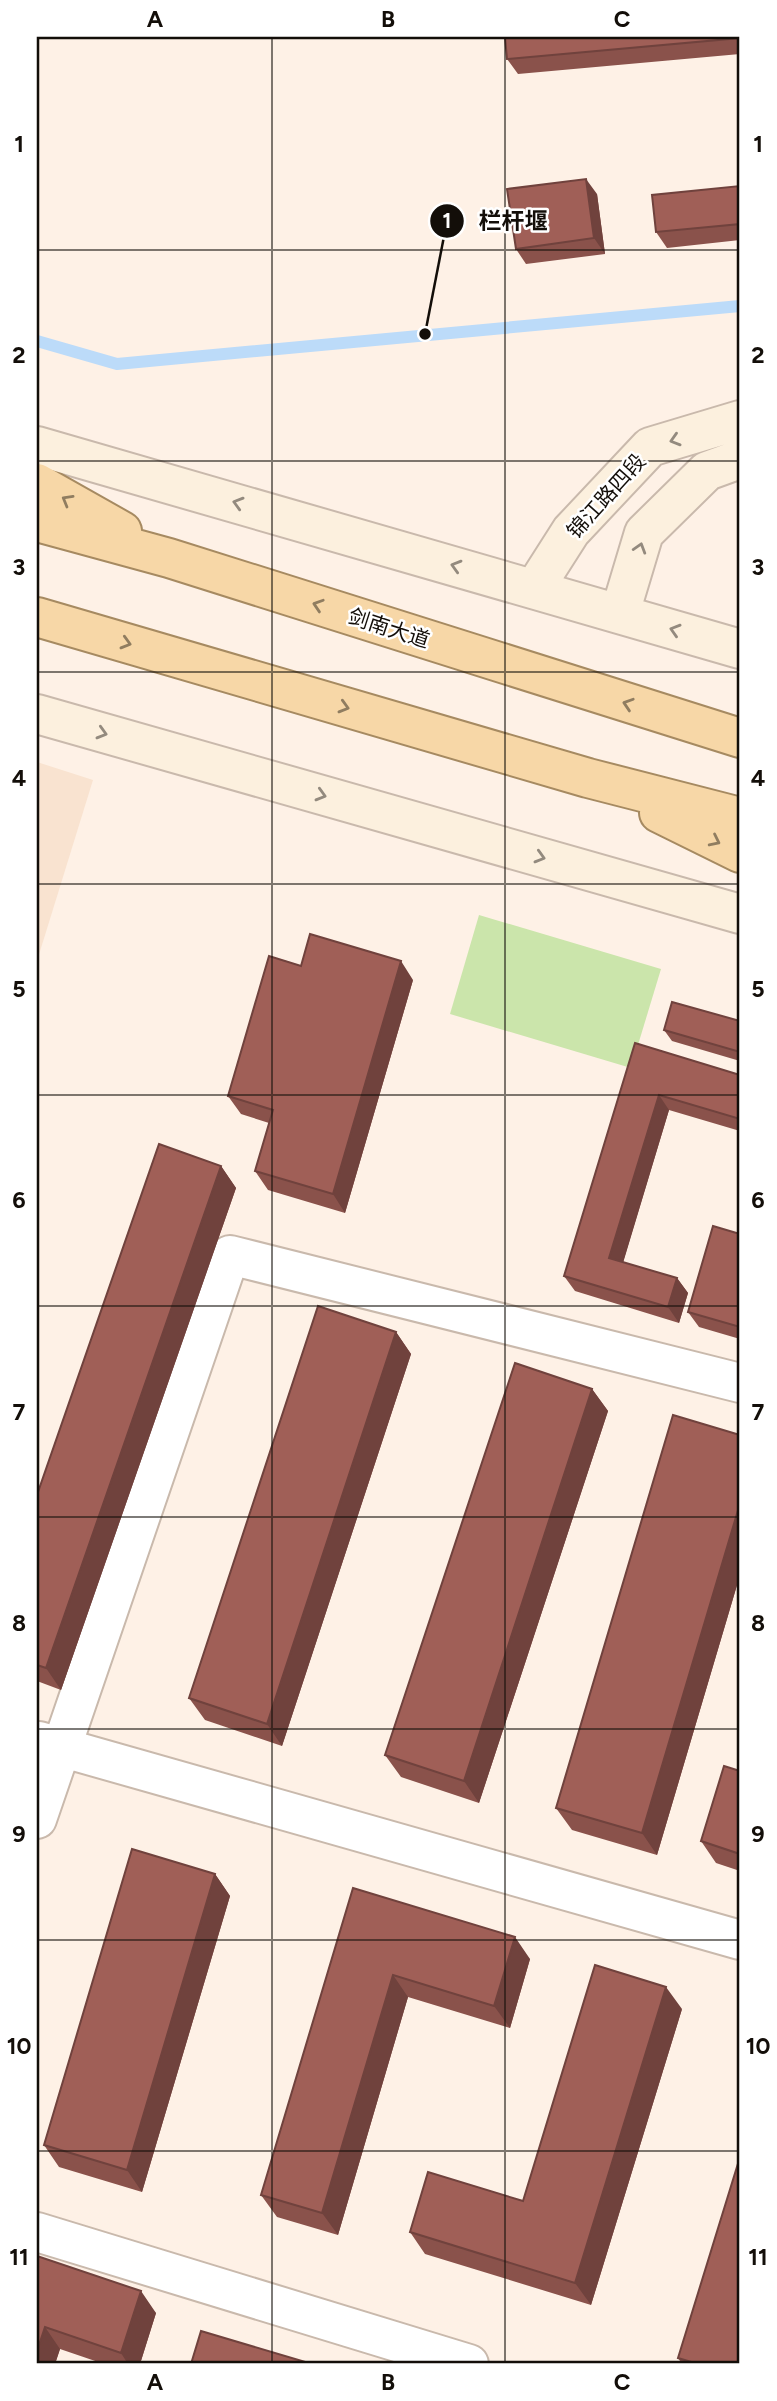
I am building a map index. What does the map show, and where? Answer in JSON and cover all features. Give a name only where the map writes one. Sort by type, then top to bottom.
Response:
[{"type":"highway","points":[[37,483],[169,558]]},
{"type":"highway","name":"剑南大道","points":[[37,522],[169,558],[740,738]]},
{"type":"highway","points":[[37,617],[588,778],[740,817]]},
{"type":"highway","points":[[37,626],[77,629]]},
{"type":"highway","points":[[676,719],[740,720]]},
{"type":"highway","points":[[588,778],[740,853]]},
{"type":"main road","name":"锦江路四段","points":[[534,589],[571,531],[650,447],[740,420]]},
{"type":"main road","points":[[37,446],[740,649]]},
{"type":"main road","points":[[620,613],[644,533],[707,471],[740,459]]},
{"type":"main road","points":[[37,714],[740,914]]},
{"type":"street","points":[[37,1819],[49,1744],[230,1255],[740,1383]]},
{"type":"street","points":[[49,1744],[740,1940]]},
{"type":"street","points":[[37,2232],[469,2364]]},
{"type":"shaded area","points":[[37,762],[93,780],[37,961]]},
{"type":"green space","points":[[479,915],[661,969],[631,1068],[450,1014]]},
{"type":"building","points":[[505,37],[740,37],[740,38],[507,59]]},
{"type":"building","points":[[586,179],[594,238],[516,249],[507,189]]},
{"type":"building","points":[[740,186],[740,224],[656,232],[652,195]]},
{"type":"building","points":[[310,934],[401,961],[333,1194],[255,1171],[273,1110],[228,1096],[269,956],[301,966]]},
{"type":"building","points":[[672,1002],[740,1021],[740,1052],[664,1030]]},
{"type":"building","points":[[635,1043],[740,1075],[740,1119],[659,1095],[609,1258],[677,1278],[668,1307],[564,1276]]},
{"type":"building","points":[[159,1144],[221,1166],[46,1668],[37,1665],[37,1495]]},
{"type":"building","points":[[713,1226],[740,1234],[740,1327],[688,1312]]},
{"type":"building","points":[[318,1306],[396,1332],[267,1724],[189,1698]]},
{"type":"building","points":[[515,1363],[592,1389],[464,1781],[385,1755]]},
{"type":"building","points":[[673,1415],[740,1435],[740,1508],[642,1833],[556,1808]]},
{"type":"building","points":[[724,1766],[740,1771],[740,1854],[701,1841]]},
{"type":"building","points":[[132,1849],[215,1874],[127,2170],[44,2145]]},
{"type":"building","points":[[353,1888],[515,1937],[494,2006],[393,1975],[322,2213],[261,2195]]},
{"type":"building","points":[[595,1965],[666,1987],[575,2283],[410,2232],[428,2172],[523,2201]]},
{"type":"building","points":[[740,2157],[740,2364],[698,2364],[678,2358]]},
{"type":"building","points":[[37,2256],[141,2291],[121,2353],[45,2327],[37,2351]]},
{"type":"building","points":[[201,2331],[312,2364],[191,2364]]},
{"type":"waterway","points":[[37,341],[117,364],[740,306]]},
{"type":"place","name":"栏杆堰","points":[[425,334]]}]
